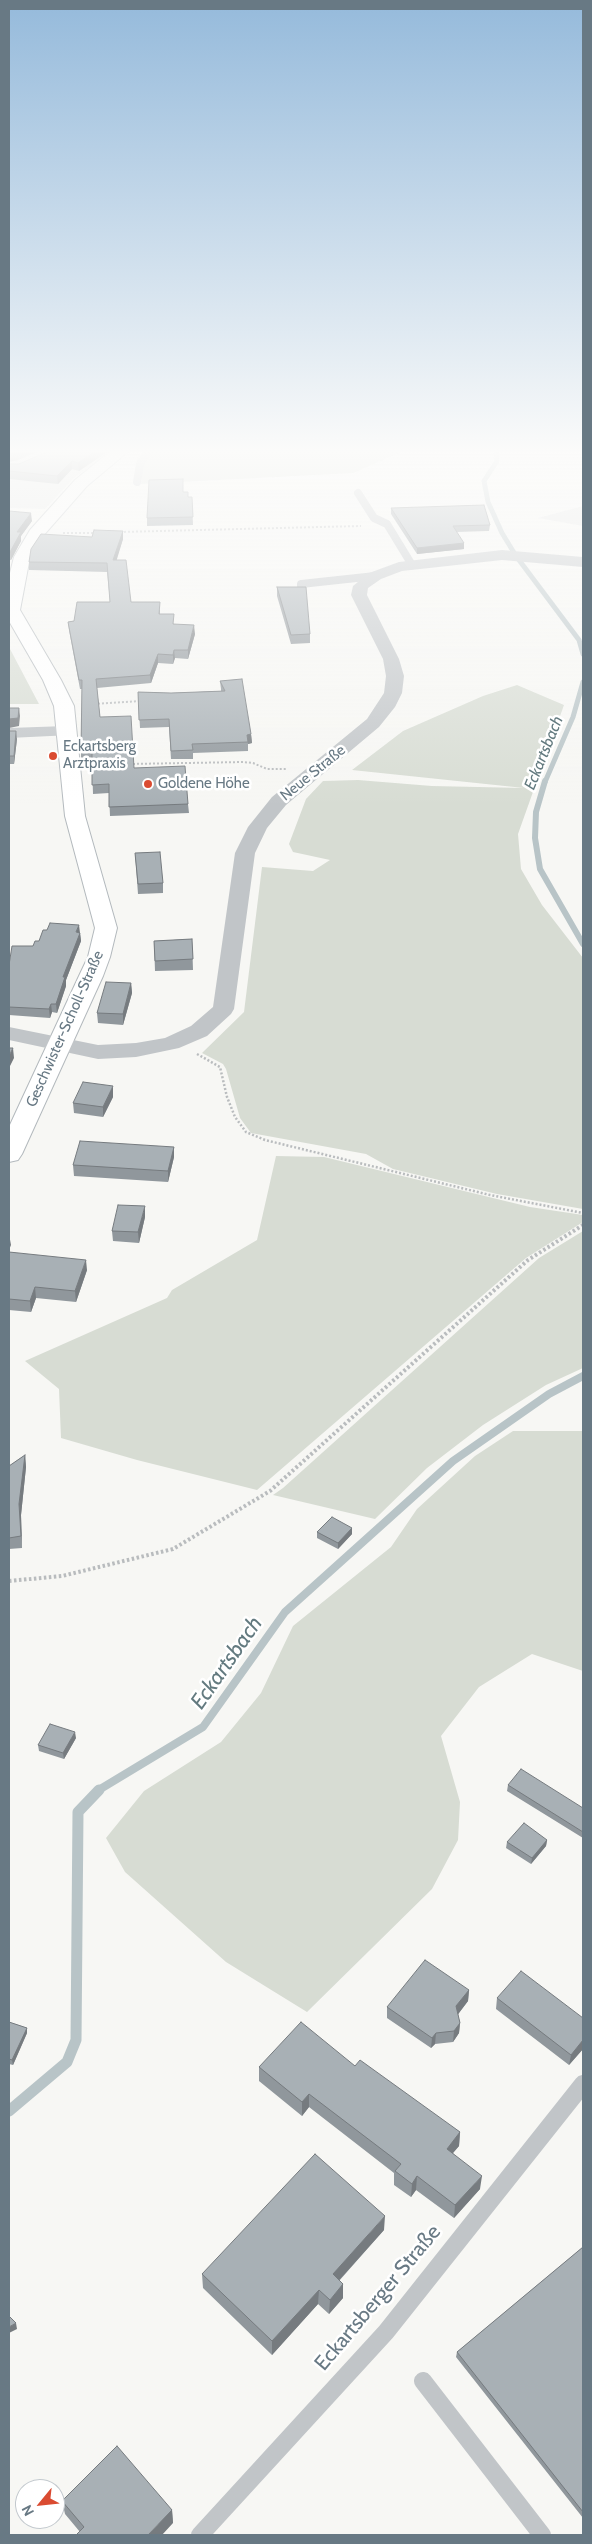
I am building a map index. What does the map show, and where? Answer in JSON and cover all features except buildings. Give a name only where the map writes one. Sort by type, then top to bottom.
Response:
[{"type":"street","name":"Geschwister-Scholl-Straße","points":[[9,1154],[99,957],[106,928],[75,816],[64,706],[52,680],[11,610],[20,569]]},
{"type":"street","points":[[375,576],[399,569]]},
{"type":"street","name":"Neue Straße","points":[[61,1043],[98,1052],[136,1050],[171,1044],[199,1031],[223,1010],[245,853],[258,827],[278,800],[373,723],[386,707],[393,694],[396,676],[392,659],[359,595],[362,586],[375,576]]},
{"type":"street","points":[[9,733],[66,731]]},
{"type":"street","points":[[9,1034],[61,1043]]},
{"type":"lane","points":[[301,591],[301,584],[375,576]]},
{"type":"lane","name":"Eckartsberger Straße","points":[[200,2535],[386,2332],[583,2084]]},
{"type":"lane","points":[[423,2381],[542,2535]]},
{"type":"path","points":[[64,706],[149,700]]},
{"type":"path","points":[[124,764],[253,763]]},
{"type":"path","points":[[220,1067],[227,1097],[235,1117],[246,1132],[265,1140],[490,1195],[583,1213]]},
{"type":"path","points":[[9,1581],[62,1576],[173,1549],[270,1491],[528,1260],[583,1224]]},
{"type":"shaded area","points":[[9,647],[39,704],[9,704]]},
{"type":"shaded area","points":[[517,685],[564,705],[518,834],[521,869],[542,905],[583,958],[583,1209],[497,1194],[393,1169],[366,1154],[251,1133],[240,1118],[223,1064],[202,1053],[244,1012],[262,867],[313,871],[330,860],[293,852],[289,844],[306,799],[323,781],[358,780],[432,786],[524,788],[352,770],[403,731],[483,696]]},
{"type":"shaded area","points":[[276,1156],[324,1157],[530,1207],[583,1215],[583,1222],[526,1258],[257,1490],[137,1460],[61,1438],[59,1389],[25,1361],[167,1298],[172,1290],[257,1240]]},
{"type":"shaded area","points":[[583,1231],[583,1368],[546,1385],[483,1425],[427,1468],[375,1519],[273,1495],[539,1258]]},
{"type":"shaded area","points":[[513,1431],[583,1431],[583,1671],[532,1654],[479,1687],[441,1736],[460,1802],[458,1840],[432,1889],[307,2012],[226,1962],[125,1872],[106,1838],[144,1791],[221,1742],[261,1693],[293,1626],[391,1547],[417,1509],[475,1456]]},
{"type":"waterway","name":"Eckartsbach","points":[[526,569],[579,640],[583,654]]},
{"type":"waterway","name":"Eckartsbach","points":[[545,782],[573,717],[583,682]]},
{"type":"waterway","name":"Eckartsbach","points":[[545,781],[536,812],[535,838],[540,869],[583,944]]},
{"type":"waterway","name":"Eckartsbach","points":[[97,1791],[203,1727],[285,1612],[453,1461],[549,1394],[583,1376]]},
{"type":"waterway","name":"Eckartsbach","points":[[9,2111],[67,2062],[76,2040],[78,1812],[99,1790]]},
{"type":"place","name":"Eckartsberg Arztpraxis","points":[[53,756]]},
{"type":"place","name":"Goldene Höhe","points":[[148,784]]}]
